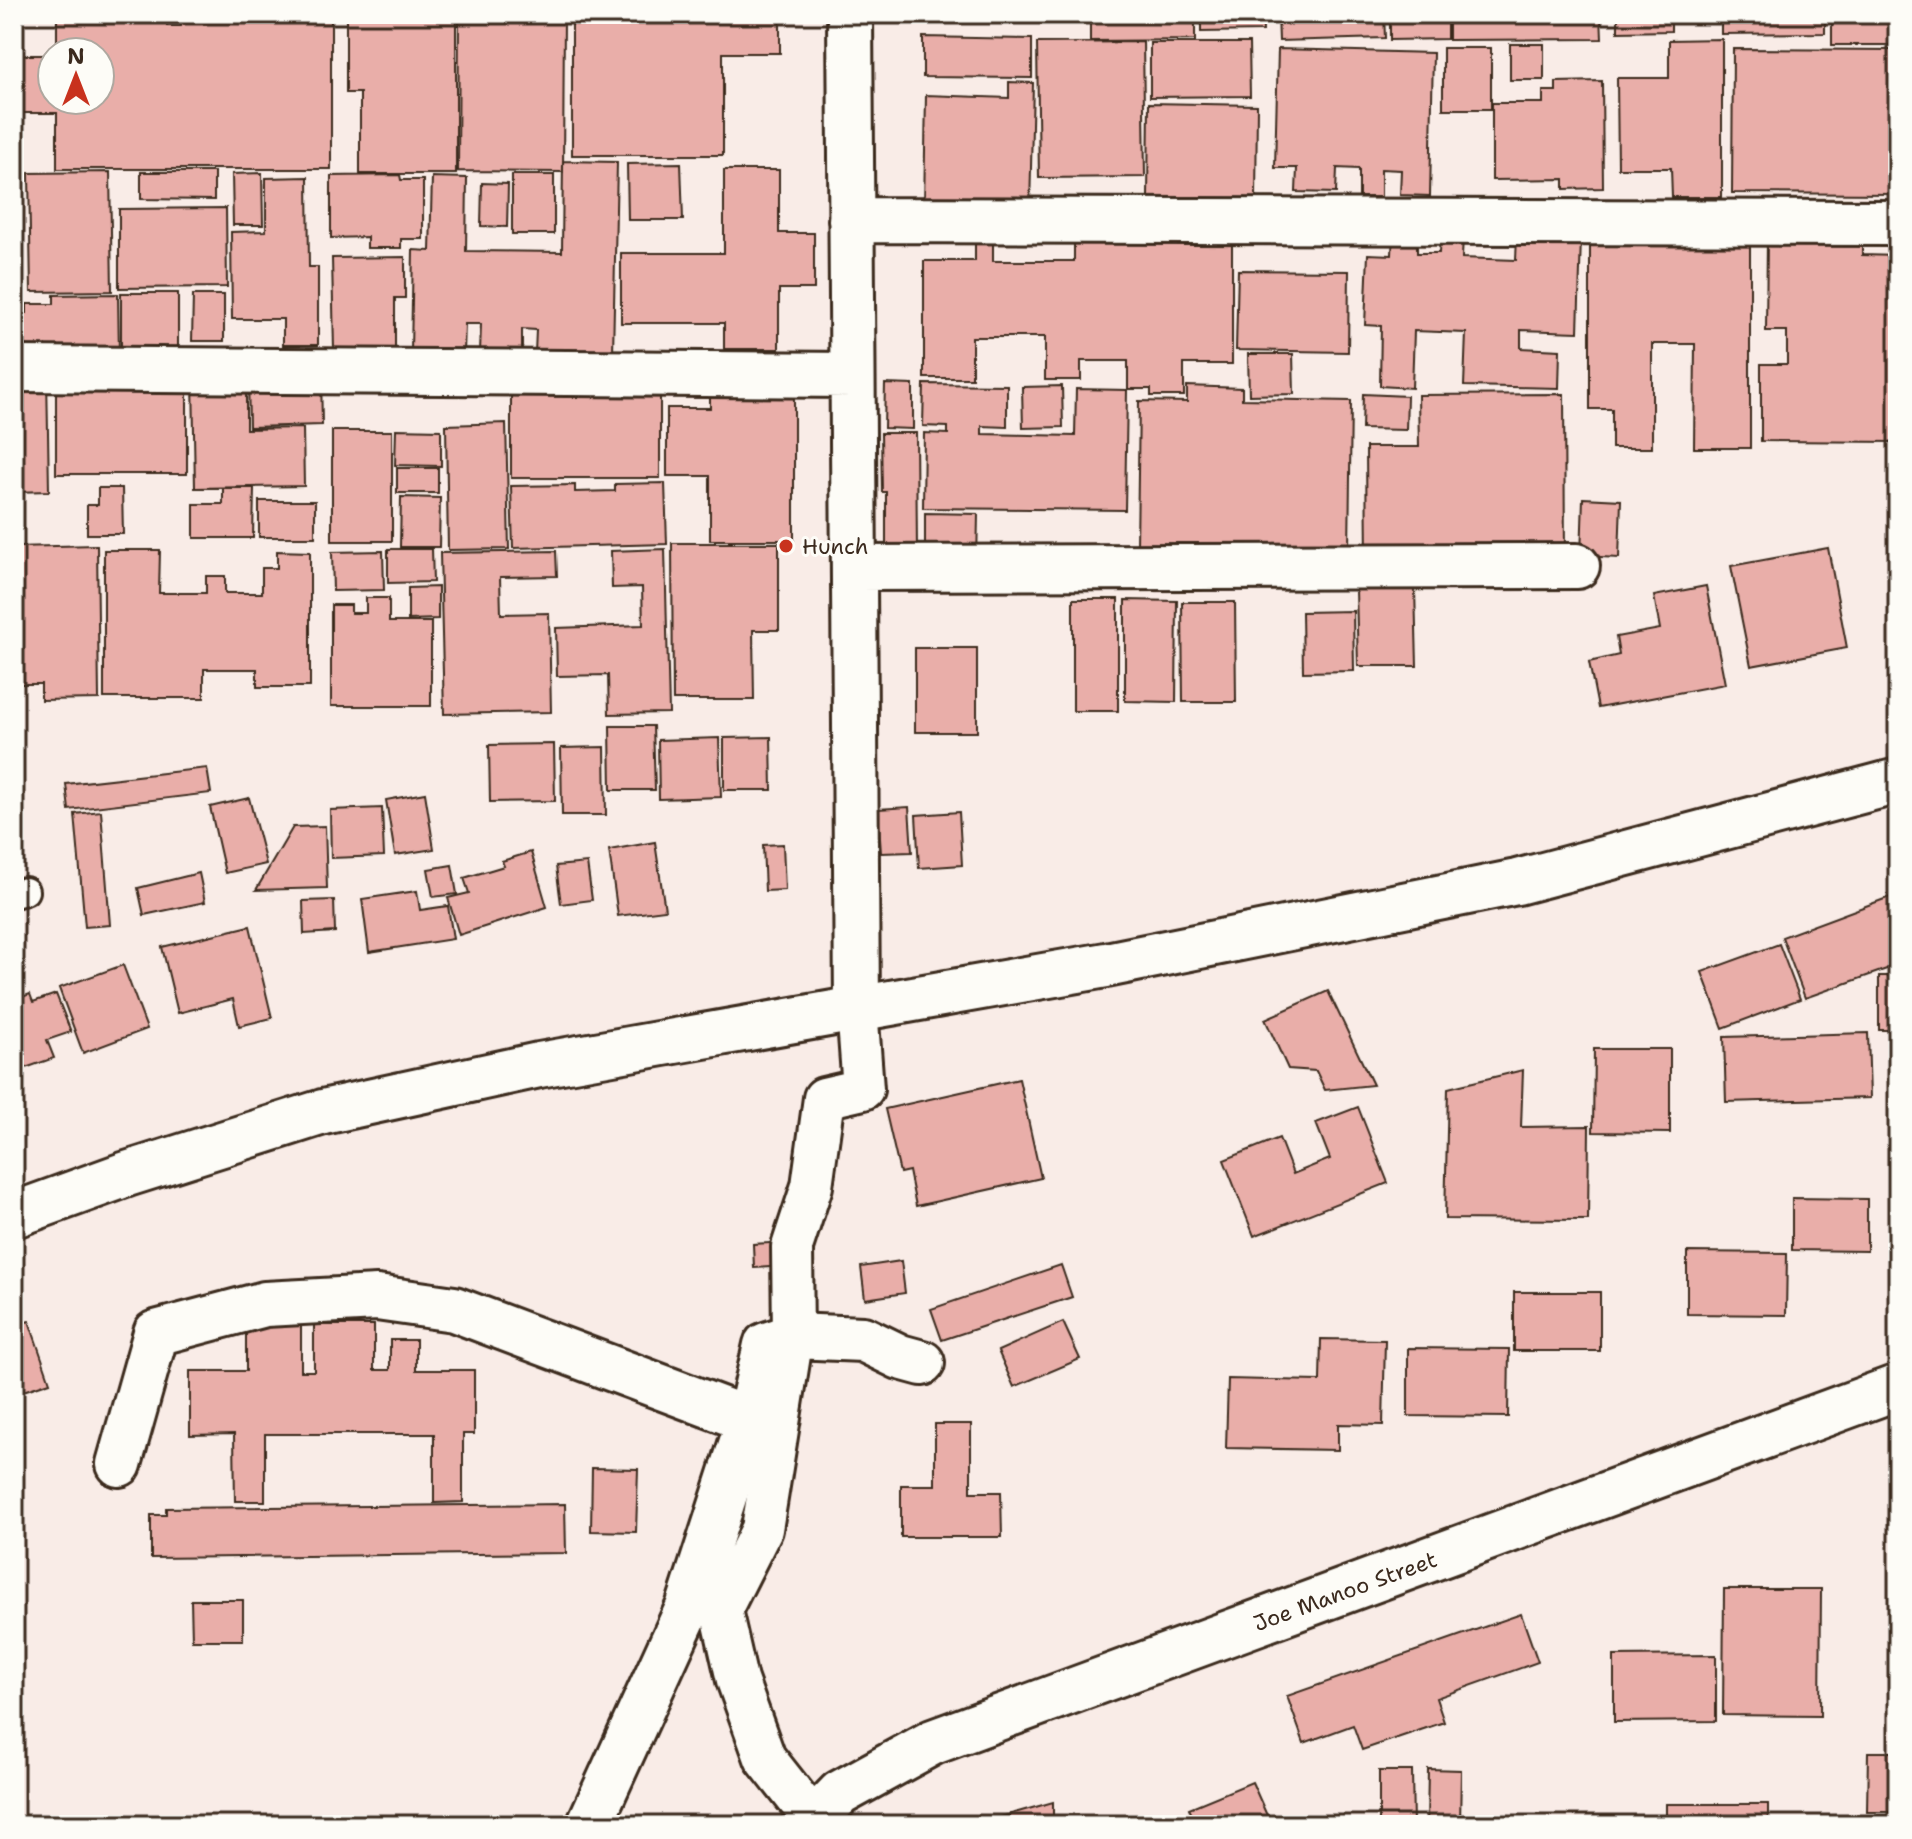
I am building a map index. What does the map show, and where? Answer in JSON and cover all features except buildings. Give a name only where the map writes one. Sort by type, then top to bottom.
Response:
[{"type":"street","points":[[812,1823],[765,1758],[737,1680],[721,1610],[762,1529],[793,1336],[792,1247],[812,1186],[824,1098],[863,1089],[857,1008],[850,14]]},
{"type":"street","points":[[851,220],[1898,223]]},
{"type":"street","points":[[14,369],[852,375]]},
{"type":"street","points":[[854,568],[1577,566]]},
{"type":"street","points":[[14,1215],[127,1174],[323,1112],[539,1065],[1106,965],[1517,882],[1898,781]]},
{"type":"street","points":[[119,1464],[156,1333],[265,1304],[377,1298],[454,1309],[749,1420]]},
{"type":"street","points":[[589,1825],[688,1608],[749,1420],[766,1345],[793,1336],[863,1339],[900,1357],[922,1363]]},
{"type":"street","name":"Joe Manoo Street","points":[[812,1823],[840,1793],[933,1742],[1898,1387]]},
{"type":"place","name":"Hunch","points":[[786,546]]}]
